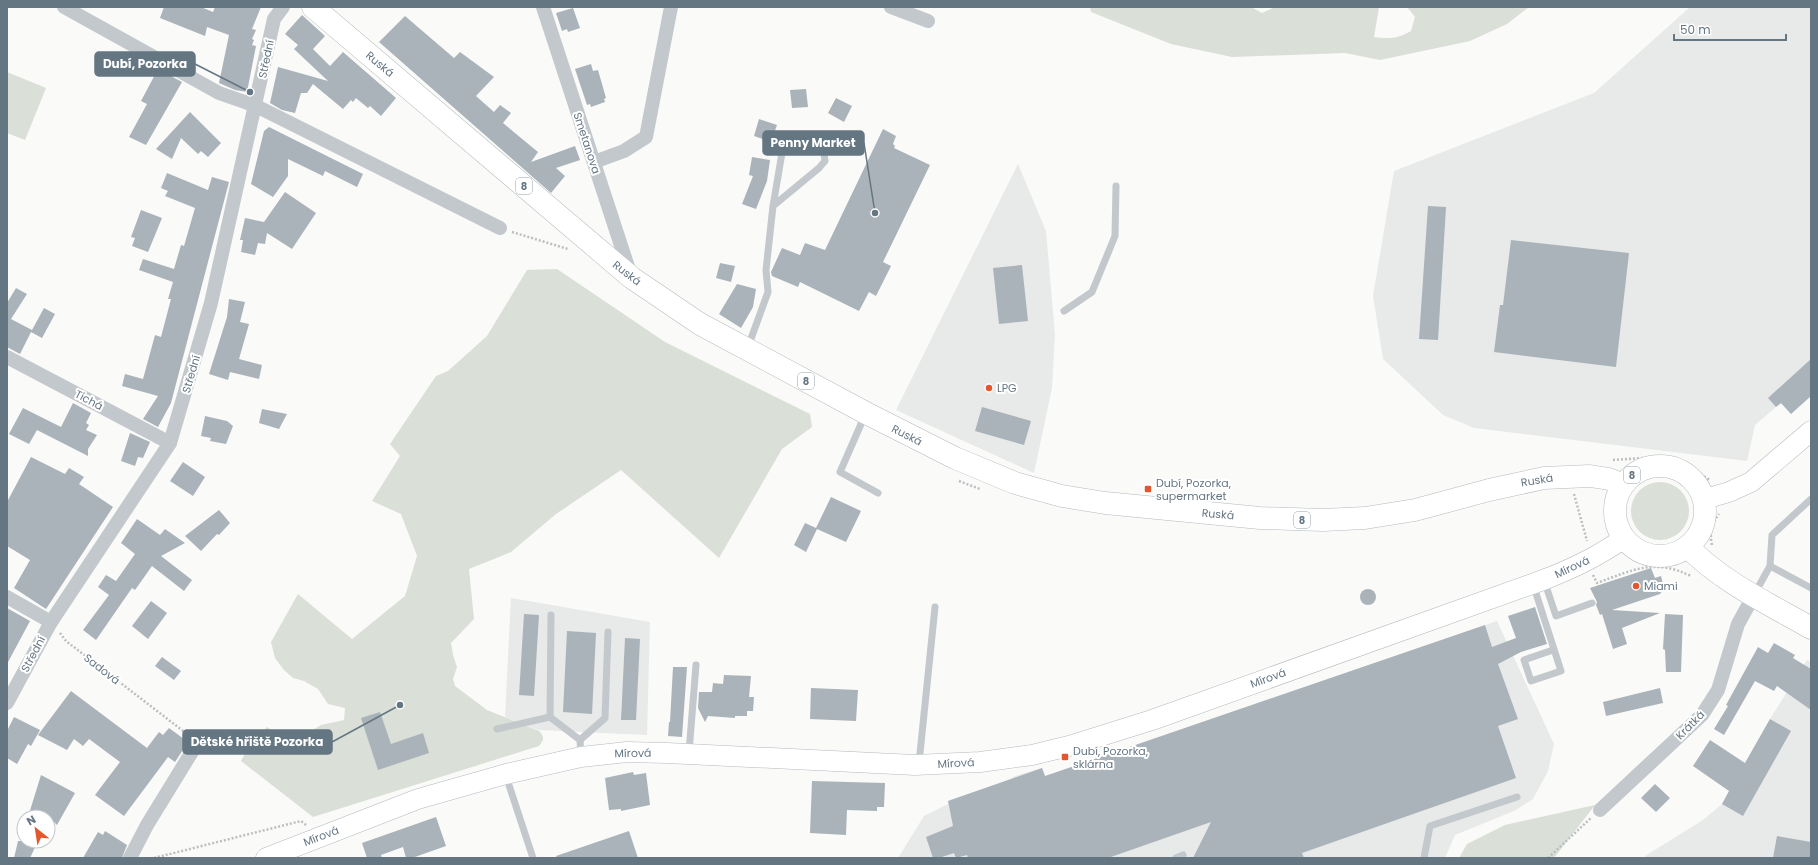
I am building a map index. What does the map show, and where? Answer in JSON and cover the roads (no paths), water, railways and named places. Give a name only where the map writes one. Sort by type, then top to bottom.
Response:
[{"type":"main road","name":"Ruská","points":[[313,7],[632,278],[700,324],[866,413],[955,458],[1015,483],[1062,496],[1105,503],[1280,519],[1330,520],[1365,518],[1415,510],[1489,490],[1544,478],[1590,476],[1608,479],[1623,485]]},
{"type":"main road","name":"8","points":[[1661,466],[1675,468],[1688,475],[1698,486],[1714,496],[1706,513],[1703,526],[1698,537],[1688,547],[1676,554],[1663,556],[1650,555],[1637,550],[1624,538],[1619,529],[1615,509],[1616,499],[1623,485],[1633,475],[1646,468],[1661,466]]},
{"type":"main road","points":[[1688,547],[1703,562],[1754,595],[1811,628]]},
{"type":"street","points":[[64,7],[219,93],[256,106],[500,228]]},
{"type":"street","name":"Střední","points":[[7,703],[51,622],[170,443],[211,303],[256,106],[274,19],[283,7]]},
{"type":"street","name":"Smetanova","points":[[543,7],[632,278]]},
{"type":"street","points":[[594,162],[624,152],[646,137],[671,7]]},
{"type":"street","points":[[891,7],[906,10],[928,21]]},
{"type":"street","name":"Tichá","points":[[7,358],[170,443]]},
{"type":"street","points":[[1714,496],[1751,482],[1811,431]]},
{"type":"street","name":"Mírová","points":[[266,858],[418,800],[506,774],[581,748],[627,752],[919,765],[980,762],[1032,755],[1069,746],[1159,717],[1538,582],[1586,562],[1624,538]]},
{"type":"street","name":"Krátká","points":[[1600,810],[1702,715],[1718,690],[1738,624],[1754,595]]},
{"type":"street","points":[[7,597],[51,622]]},
{"type":"street","points":[[130,858],[147,825],[198,742]]},
{"type":"lane","points":[[747,349],[768,292],[766,270],[773,206],[783,147],[792,138],[804,135],[815,138],[824,153],[825,161],[819,168],[773,206]]},
{"type":"lane","points":[[1064,311],[1092,292],[1115,236],[1116,186]]},
{"type":"lane","points":[[866,413],[840,472],[878,494]]},
{"type":"lane","points":[[1754,595],[1770,566],[1772,535],[1811,499]]},
{"type":"lane","points":[[1770,566],[1811,588]]},
{"type":"lane","points":[[1538,582],[1556,616],[1592,603]]},
{"type":"lane","points":[[1538,582],[1553,650],[1560,671],[1531,681],[1524,660],[1553,650]]},
{"type":"lane","points":[[919,765],[935,607]]},
{"type":"lane","points":[[551,615],[550,717],[581,748],[605,718],[608,632]]},
{"type":"lane","points":[[689,754],[696,665]]},
{"type":"lane","points":[[497,729],[550,717]]},
{"type":"lane","points":[[506,774],[533,858]]},
{"type":"lane","points":[[1424,858],[1430,826],[1517,797]]},
{"type":"lane","points":[[1176,858],[1183,855]]},
{"type":"place","name":"Dubí, Pozorka","points":[[250,92]]},
{"type":"place","name":"Penny Market","points":[[875,213]]},
{"type":"place","name":"LPG","points":[[989,388]]},
{"type":"place","name":"Dubí, Pozorka, supermarket","points":[[1148,489]]},
{"type":"place","name":"Miami","points":[[1636,586]]},
{"type":"place","name":"Dětské hřiště Pozorka","points":[[400,705]]},
{"type":"place","name":"Dubí, Pozorka, sklárna","points":[[1065,757]]}]
